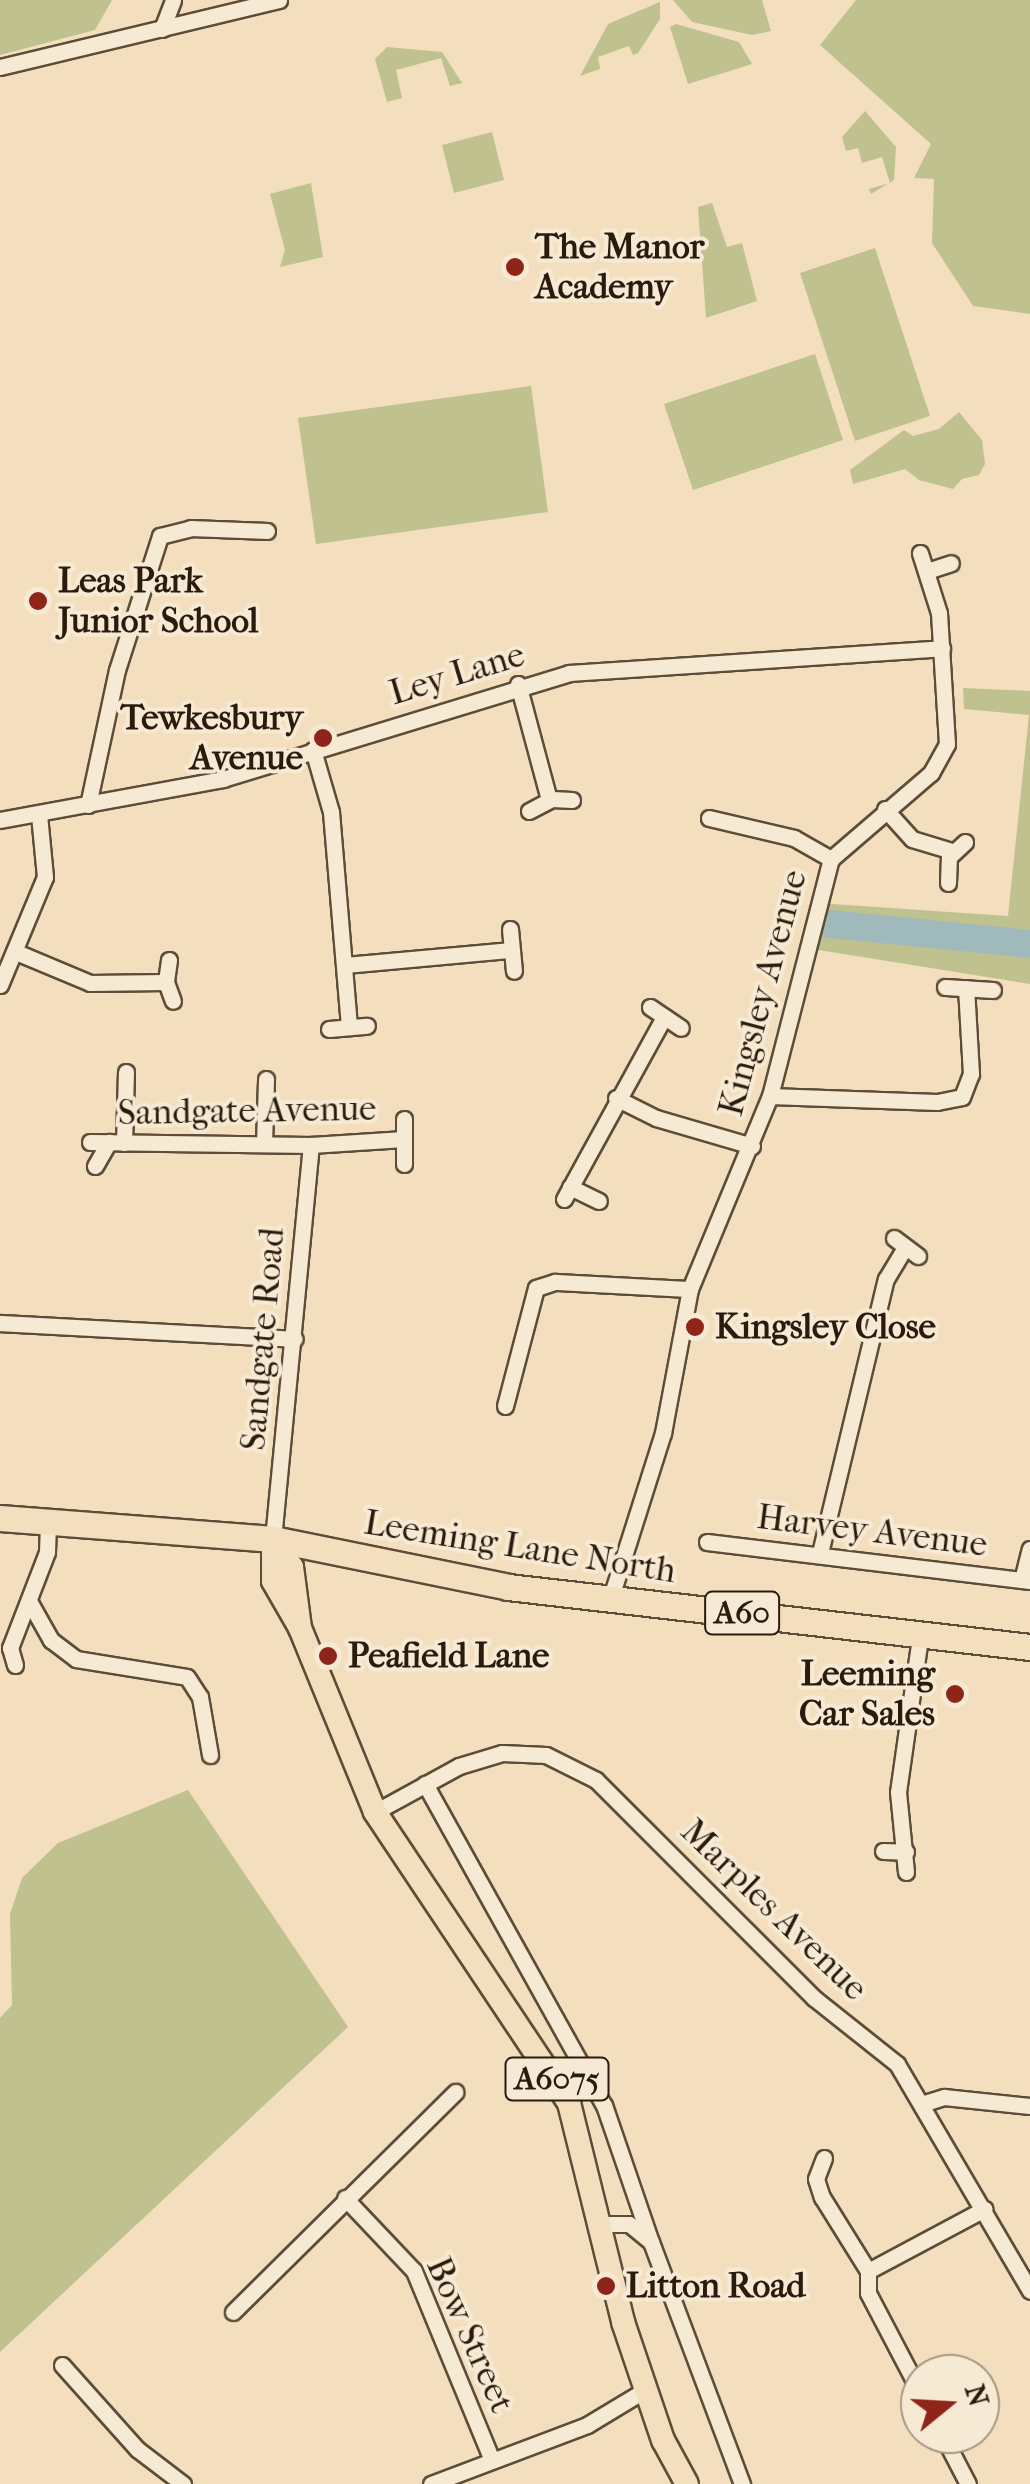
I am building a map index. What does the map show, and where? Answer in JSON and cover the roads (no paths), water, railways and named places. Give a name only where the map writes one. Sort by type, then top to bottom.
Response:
[{"type":"highway","name":"Leeming Lane North","points":[[0,1518],[273,1539],[508,1587],[921,1631],[1030,1647]]},
{"type":"main road","name":"A6075","points":[[273,1539],[273,1582],[300,1628],[375,1812],[554,2073],[579,2130],[644,2390],[687,2484]]},
{"type":"street","points":[[162,29],[173,0]]},
{"type":"street","points":[[0,67],[162,29],[244,4],[279,0]]},
{"type":"street","points":[[88,805],[117,670],[160,536],[191,528],[267,531]]},
{"type":"street","name":"Kingsley Avenue","points":[[610,1600],[664,1433],[690,1289],[770,1096],[831,860],[942,760],[948,728],[942,648],[920,553]]},
{"type":"street","points":[[927,571],[951,563]]},
{"type":"street","name":"Ley Lane","points":[[0,820],[222,779],[518,684],[569,673],[942,648]]},
{"type":"street","points":[[518,684],[549,800]]},
{"type":"street","points":[[313,750],[331,812],[349,1027]]},
{"type":"street","points":[[530,810],[549,800],[572,800]]},
{"type":"street","points":[[886,809],[912,839],[959,846],[948,883]]},
{"type":"street","points":[[0,986],[45,878],[39,815]]},
{"type":"street","points":[[709,818],[794,838],[831,860]]},
{"type":"street","points":[[510,929],[514,971]]},
{"type":"street","points":[[345,965],[512,950]]},
{"type":"street","points":[[16,952],[90,983],[166,982]]},
{"type":"street","points":[[169,960],[166,982],[173,1001]]},
{"type":"street","points":[[946,987],[993,990]]},
{"type":"street","points":[[770,1096],[938,1102],[962,1096],[970,1074],[966,988]]},
{"type":"street","points":[[650,1007],[681,1028]]},
{"type":"street","points":[[598,1201],[567,1193],[664,1017]]},
{"type":"street","points":[[329,1029],[368,1026]]},
{"type":"street","points":[[95,1166],[117,1142],[126,1072]]},
{"type":"street","points":[[264,1144],[266,1079]]},
{"type":"street","points":[[616,1098],[656,1118],[752,1146]]},
{"type":"street","points":[[404,1119],[404,1164]]},
{"type":"street","name":"Sandgate Avenue","points":[[90,1142],[311,1145],[404,1139]]},
{"type":"street","name":"Sandgate Road","points":[[273,1539],[311,1145]]},
{"type":"street","points":[[820,1553],[886,1279],[906,1247]]},
{"type":"street","points":[[505,1406],[536,1288],[556,1282],[690,1289]]},
{"type":"street","points":[[0,1323],[295,1338]]},
{"type":"street","points":[[489,1384],[509,1387]]},
{"type":"street","points":[[15,1666],[10,1648],[47,1552],[48,1519]]},
{"type":"street","name":"Harvey Avenue","points":[[707,1542],[1026,1581]]},
{"type":"street","points":[[1026,1581],[1030,1549]]},
{"type":"street","points":[[30,1601],[50,1640],[76,1659],[187,1677],[200,1698],[210,1755]]},
{"type":"street","points":[[906,1872],[898,1792],[921,1631]]},
{"type":"street","name":"Marples Avenue","points":[[375,1812],[426,1784],[502,1753],[546,1755],[596,1780],[814,1998],[897,2064],[925,2102],[1030,2292]]},
{"type":"street","points":[[426,1784],[604,2104],[742,2484]]},
{"type":"street","points":[[883,1851],[906,1852]]},
{"type":"street","points":[[233,2312],[454,2092]]},
{"type":"street","points":[[925,2102],[944,2096],[1030,2106]]},
{"type":"street","points":[[824,2158],[816,2179],[822,2197],[868,2271],[868,2293],[900,2354]]},
{"type":"street","name":"Bow Street","points":[[345,2198],[414,2271],[492,2458]]},
{"type":"street","points":[[868,2271],[984,2209]]},
{"type":"street","points":[[600,2224],[629,2224],[651,2242]]},
{"type":"street","points":[[62,2366],[137,2449],[182,2484]]},
{"type":"street","points":[[431,2484],[587,2425],[644,2390]]},
{"type":"street","points":[[952,2454],[968,2484]]},
{"type":"waterway","points":[[830,924],[1030,944]]},
{"type":"place","name":"The Manor Academy","points":[[515,267]]},
{"type":"place","name":"Leas Park Junior School","points":[[38,601]]},
{"type":"place","name":"Tewkesbury Avenue","points":[[323,738]]},
{"type":"place","name":"Kingsley Close","points":[[695,1327]]},
{"type":"place","name":"Peafield Lane","points":[[328,1656]]},
{"type":"place","name":"Leeming Car Sales","points":[[955,1694]]},
{"type":"place","name":"Litton Road","points":[[606,2286]]}]
